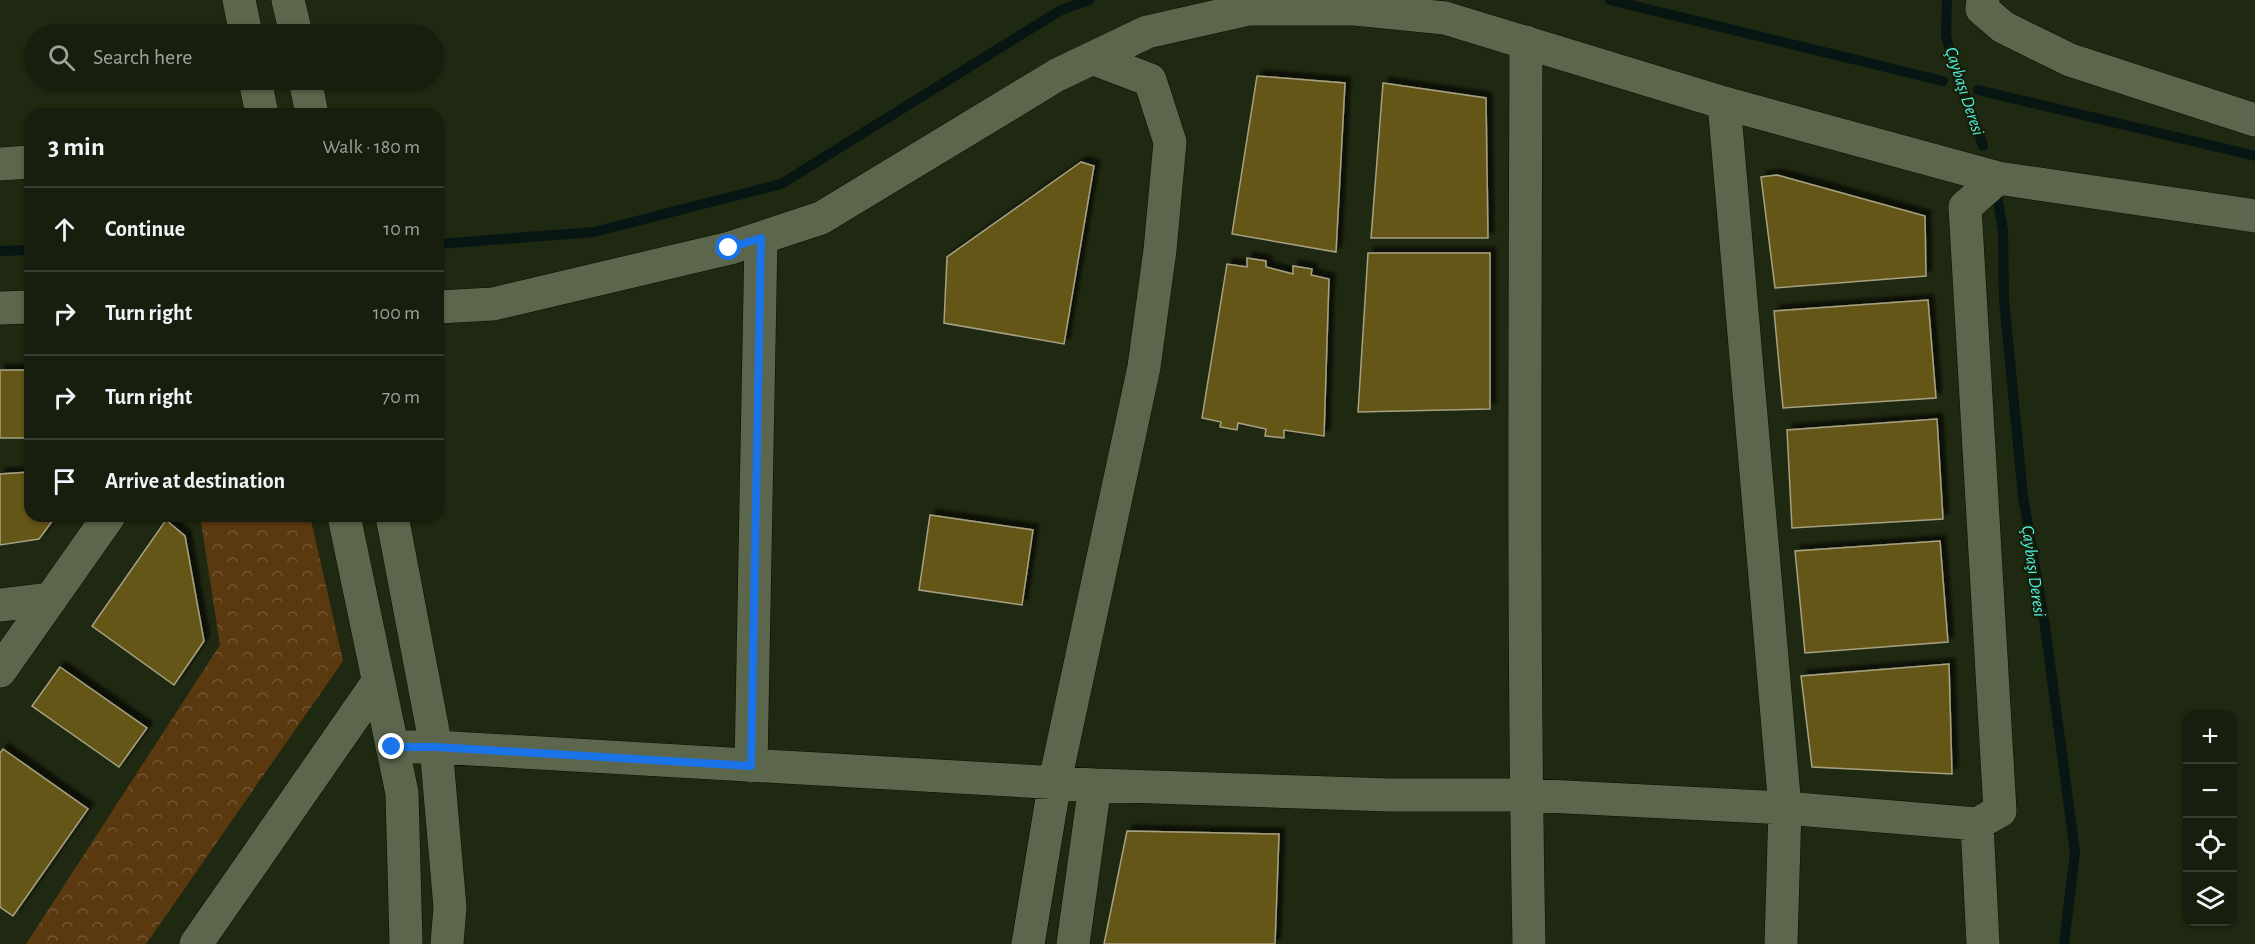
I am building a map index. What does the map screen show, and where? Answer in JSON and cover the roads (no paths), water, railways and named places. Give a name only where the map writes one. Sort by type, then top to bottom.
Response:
[{"type":"street","points":[[239,0],[244,24]]},
{"type":"street","points":[[288,0],[294,24]]},
{"type":"street","points":[[1983,0],[1982,9],[2003,27],[2070,60],[2255,120]]},
{"type":"street","points":[[444,307],[493,304],[729,248],[821,218],[1057,75],[1147,32],[1249,9],[1355,9],[1445,18],[1724,103],[1998,178],[2255,216]]},
{"type":"street","points":[[1526,42],[1524,431],[1529,944]]},
{"type":"street","points":[[1028,944],[1055,781],[1144,367],[1160,250],[1170,142],[1150,80],[1092,58]]},
{"type":"street","points":[[257,90],[261,108]]},
{"type":"street","points":[[307,90],[311,108]]},
{"type":"street","points":[[1724,103],[1785,808],[1781,944]]},
{"type":"street","points":[[0,164],[24,162]]},
{"type":"street","points":[[392,747],[436,747],[1095,785],[1390,795],[1526,795],[1785,808],[1977,824],[2000,811],[1965,207],[1998,178]]},
{"type":"street","points":[[751,766],[761,238]]},
{"type":"street","points":[[0,308],[24,308]]},
{"type":"street","points":[[0,671],[106,522]]},
{"type":"street","points":[[345,522],[402,793],[406,944]]},
{"type":"street","points":[[393,522],[436,747],[450,907],[447,944]]},
{"type":"street","points":[[0,605],[51,599]]},
{"type":"street","points":[[196,944],[378,682]]},
{"type":"street","points":[[1073,944],[1095,785]]},
{"type":"street","points":[[1977,824],[1983,944]]},
{"type":"waterway","points":[[444,244],[594,232],[781,184],[1061,10],[1089,0]]},
{"type":"waterway","points":[[1610,0],[1943,81]]},
{"type":"waterway","name":"Çaybaşı Deresi","points":[[1947,0],[1946,36],[1956,72],[1983,146]]},
{"type":"waterway","points":[[1978,90],[2255,156]]},
{"type":"waterway","name":"Çaybaşı Deresi","points":[[1997,196],[2003,231],[2004,300],[2023,496],[2045,626],[2075,852],[2064,944]]},
{"type":"waterway","points":[[0,251],[24,250]]}]
